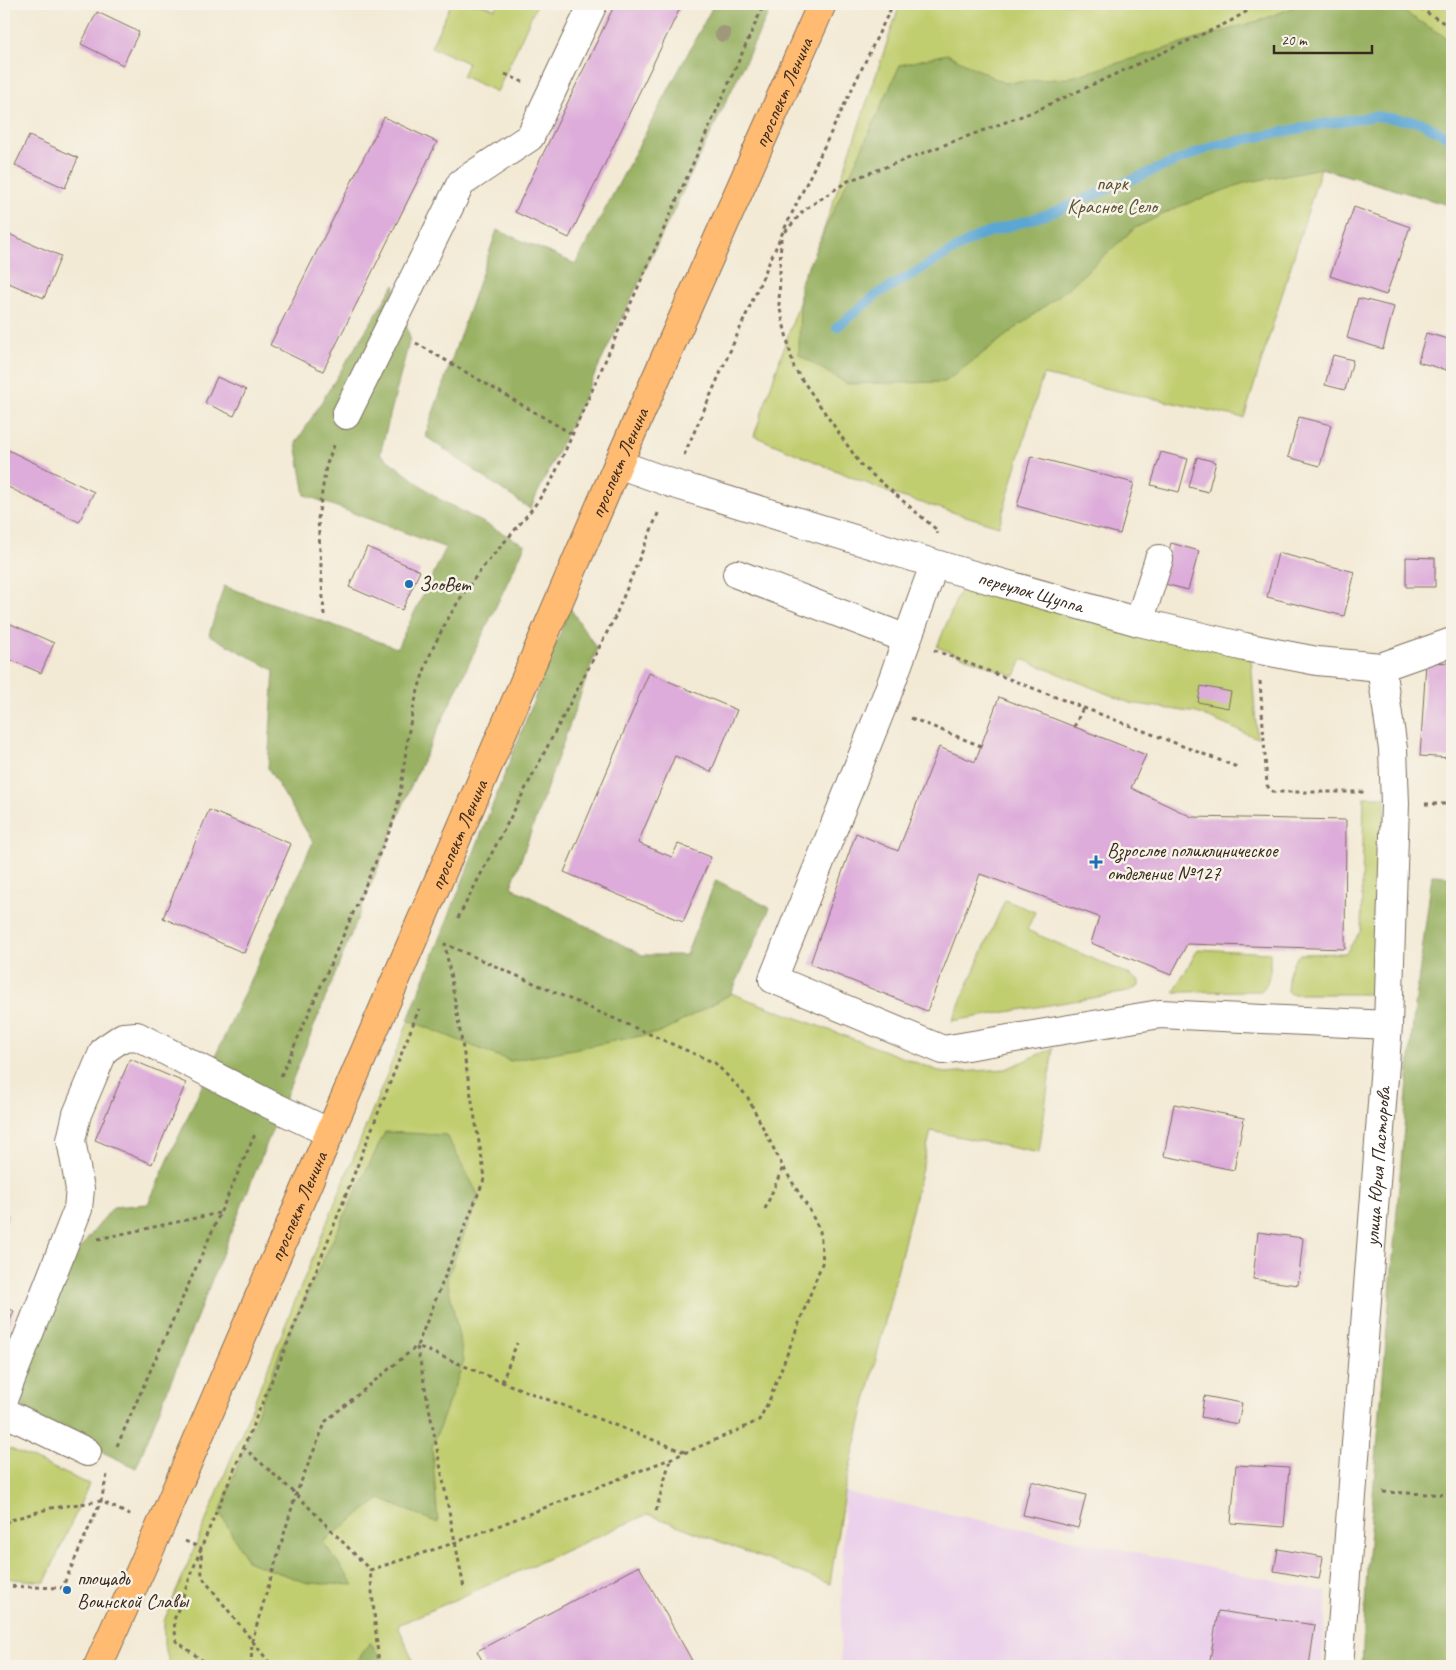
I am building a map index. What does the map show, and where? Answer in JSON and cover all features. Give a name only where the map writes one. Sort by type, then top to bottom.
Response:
[{"type":"main road","name":"проспект Ленина","points":[[98,1666],[618,464],[822,4]]},
{"type":"street","points":[[346,415],[461,183],[530,137],[593,4]]},
{"type":"street","name":"переулок Щуппа","points":[[618,464],[671,484],[934,572],[1245,646],[1317,661],[1381,667],[1452,642]]},
{"type":"street","points":[[1139,622],[1159,559]]},
{"type":"street","points":[[934,572],[773,979],[943,1050],[1160,1014],[1388,1025]]},
{"type":"street","points":[[737,574],[907,640]]},
{"type":"street","name":"улица Юрия Пасторова","points":[[1339,1666],[1388,1025],[1395,804],[1393,750],[1381,667]]},
{"type":"street","points":[[4,1397],[78,1209],[80,1189],[71,1140],[77,1114],[104,1050],[123,1037],[137,1036],[268,1104],[330,1133]]},
{"type":"street","points":[[4,1412],[100,1453]]},
{"type":"path","points":[[100,1453],[220,1213],[392,825],[399,799],[415,699],[430,655],[453,611],[486,563],[540,500],[553,478],[764,4]]},
{"type":"path","points":[[454,926],[615,617],[671,484],[782,236],[893,4]]},
{"type":"path","points":[[934,572],[937,530],[860,465],[794,368],[779,305],[782,236],[804,210],[848,181],[1035,111],[1229,22],[1259,4]]},
{"type":"path","points":[[1413,4],[1452,28]]},
{"type":"path","points":[[389,328],[572,434]]},
{"type":"path","points":[[324,615],[318,519],[326,466],[346,415]]},
{"type":"path","points":[[907,640],[1237,767]]},
{"type":"path","points":[[1259,675],[1267,785],[1270,790],[1274,792],[1371,792]]},
{"type":"path","points":[[1074,727],[1083,708]]},
{"type":"path","points":[[441,953],[449,935]]},
{"type":"path","points":[[370,1570],[454,1543],[670,1459],[759,1420],[769,1401],[822,1261],[820,1231],[810,1211],[783,1167],[747,1096],[715,1063],[445,944]]},
{"type":"path","points":[[251,1666],[252,1641],[296,1494],[326,1421],[416,1346],[485,1177],[445,944]]},
{"type":"path","points":[[210,1666],[176,1641],[174,1620],[201,1548],[288,1342],[419,1009]]},
{"type":"path","points":[[764,1209],[783,1167]]},
{"type":"path","points":[[63,1247],[220,1213]]},
{"type":"path","points":[[502,1382],[517,1343]]},
{"type":"path","points":[[416,1346],[502,1382],[685,1452]]},
{"type":"path","points":[[416,1346],[464,1588]]},
{"type":"path","points":[[243,1447],[296,1494],[370,1570],[380,1666]]},
{"type":"path","points":[[656,1511],[670,1459]]},
{"type":"path","points":[[4,1586],[62,1588],[101,1501],[107,1472]]},
{"type":"path","points":[[1352,1491],[1452,1494]]},
{"type":"path","points":[[4,1529],[5,1522],[51,1508],[101,1501]]},
{"type":"path","points":[[201,1548],[202,1577],[272,1666]]},
{"type":"shaded area","points":[[844,1492],[1327,1592],[1322,1666],[840,1666]]},
{"type":"green space","points":[[451,4],[482,4],[495,9],[497,4],[537,4],[497,92],[462,76],[468,63],[431,47]]},
{"type":"green space","points":[[714,4],[773,4],[530,509],[425,436],[497,230],[576,264]]},
{"type":"green space","name":"парк Красное Село","points":[[900,4],[1452,4],[1452,206],[1321,168],[1244,418],[1043,375],[999,526],[892,494],[754,436]]},
{"type":"green space","points":[[1301,4],[1381,4],[1404,12],[1452,41],[1452,206],[1321,168],[1244,183],[1178,207],[1135,228],[1066,290],[945,382],[847,384],[799,355],[800,284],[900,65],[947,54],[1004,83],[1068,78],[1264,19]]},
{"type":"green space","points":[[394,285],[410,338],[380,454],[439,499],[525,545],[410,788],[136,1468],[39,1422],[16,1398],[71,1260],[113,1207],[148,1204],[313,842],[268,768],[274,670],[209,635],[224,586],[397,648],[446,548],[305,495],[296,443]]},
{"type":"green space","points":[[970,586],[1251,658],[1257,738],[1197,713],[1130,703],[1022,659],[1015,676],[937,647],[958,595],[962,590]]},
{"type":"green space","points":[[570,608],[597,649],[511,887],[642,955],[686,955],[716,880],[770,908],[731,994],[662,1032],[510,1061],[408,1020]]},
{"type":"green space","points":[[1364,797],[1385,797],[1381,994],[1290,994],[1287,991],[1290,971],[1293,962],[1300,954],[1346,953],[1361,930]]},
{"type":"green space","points":[[1432,875],[1452,876],[1452,1666],[1362,1666],[1367,1566],[1413,1021]]},
{"type":"green space","points":[[461,892],[944,1073],[1006,1069],[1053,1048],[1039,1153],[931,1131],[844,1492],[830,1584],[648,1514],[398,1625],[415,1666],[170,1666],[164,1644],[164,1621]]},
{"type":"green space","points":[[1005,900],[1035,912],[1027,930],[1130,975],[1139,981],[1139,986],[1128,992],[952,1021]]},
{"type":"green space","points":[[1198,949],[1270,953],[1270,973],[1265,987],[1261,991],[1174,992]]},
{"type":"green space","points":[[385,1132],[446,1135],[479,1196],[447,1279],[464,1361],[432,1447],[438,1523],[380,1499],[323,1542],[354,1585],[308,1583],[248,1562],[220,1513],[284,1341]]},
{"type":"green space","points":[[4,1446],[89,1484],[45,1582],[4,1578]]},
{"type":"green space","points":[[370,1642],[388,1666],[354,1666]]},
{"type":"building","points":[[615,4],[682,4],[569,238],[515,212]]},
{"type":"building","points":[[97,12],[139,32],[123,65],[81,44]]},
{"type":"building","points":[[384,117],[437,142],[323,371],[270,345]]},
{"type":"building","points":[[29,136],[78,158],[65,188],[15,165]]},
{"type":"building","points":[[1354,207],[1410,227],[1386,295],[1330,276]]},
{"type":"building","points":[[4,232],[61,256],[44,298],[4,281]]},
{"type":"building","points":[[1358,298],[1394,307],[1383,349],[1347,338]]},
{"type":"building","points":[[1426,333],[1452,340],[1452,364],[1450,371],[1418,362]]},
{"type":"building","points":[[1333,355],[1353,360],[1345,390],[1325,385]]},
{"type":"building","points":[[217,377],[246,390],[234,416],[205,403]]},
{"type":"building","points":[[1299,417],[1331,425],[1320,466],[1288,457]]},
{"type":"building","points":[[4,448],[94,492],[79,522],[4,485]]},
{"type":"building","points":[[1161,452],[1188,459],[1179,492],[1151,485]]},
{"type":"building","points":[[1031,456],[1134,483],[1120,534],[1017,506]]},
{"type":"building","points":[[1197,457],[1216,462],[1208,492],[1189,487]]},
{"type":"building","points":[[1171,543],[1199,551],[1188,590],[1161,583]]},
{"type":"building","points":[[367,547],[420,571],[402,610],[349,587]]},
{"type":"building","points":[[1278,553],[1355,572],[1344,616],[1267,597]]},
{"type":"building","points":[[1406,557],[1435,558],[1435,587],[1406,587]]},
{"type":"building","points":[[4,621],[54,643],[41,673],[4,657]]},
{"type":"building","points":[[1426,662],[1452,663],[1452,758],[1420,756]]},
{"type":"building","points":[[649,673],[737,710],[711,772],[675,756],[638,843],[672,857],[678,844],[711,857],[683,922],[564,872]]},
{"type":"building","points":[[1201,686],[1231,692],[1228,708],[1198,702]]},
{"type":"building","name":"Взрослое поликлиническое отделение №127","points":[[999,697],[1146,755],[1131,788],[1192,817],[1346,820],[1345,949],[1187,944],[1171,975],[1091,943],[1099,917],[980,874],[927,1011],[810,964],[856,833],[898,851],[939,747],[975,762]]},
{"type":"building","points":[[209,810],[291,844],[244,953],[163,918]]},
{"type":"building","points":[[130,1059],[186,1083],[152,1164],[95,1140]]},
{"type":"building","points":[[1174,1104],[1244,1118],[1234,1170],[1164,1156]]},
{"type":"building","points":[[4,1212],[9,1214],[4,1227]]},
{"type":"building","points":[[1258,1232],[1303,1238],[1298,1285],[1253,1279]]},
{"type":"building","points":[[4,1306],[14,1311],[4,1335]]},
{"type":"building","points":[[1204,1396],[1242,1403],[1238,1424],[1201,1417]]},
{"type":"building","points":[[1236,1465],[1289,1468],[1284,1527],[1231,1523]]},
{"type":"building","points":[[1031,1481],[1086,1495],[1078,1528],[1023,1515]]},
{"type":"building","points":[[1278,1549],[1323,1557],[1319,1579],[1274,1571]]},
{"type":"building","points":[[639,1566],[695,1666],[485,1666],[477,1651]]},
{"type":"building","points":[[1218,1611],[1315,1625],[1309,1666],[1209,1666]]},
{"type":"waterway","points":[[837,327],[876,295],[978,236],[1048,214],[1213,146],[1317,125],[1375,116],[1420,122],[1452,139]]},
{"type":"place","name":"ЗооВет","points":[[409,584]]},
{"type":"place","name":"Взрослое поликлиническое отделение №127","points":[[1096,862]]},
{"type":"place","name":"площадь Воинской Славы","points":[[67,1590]]}]
